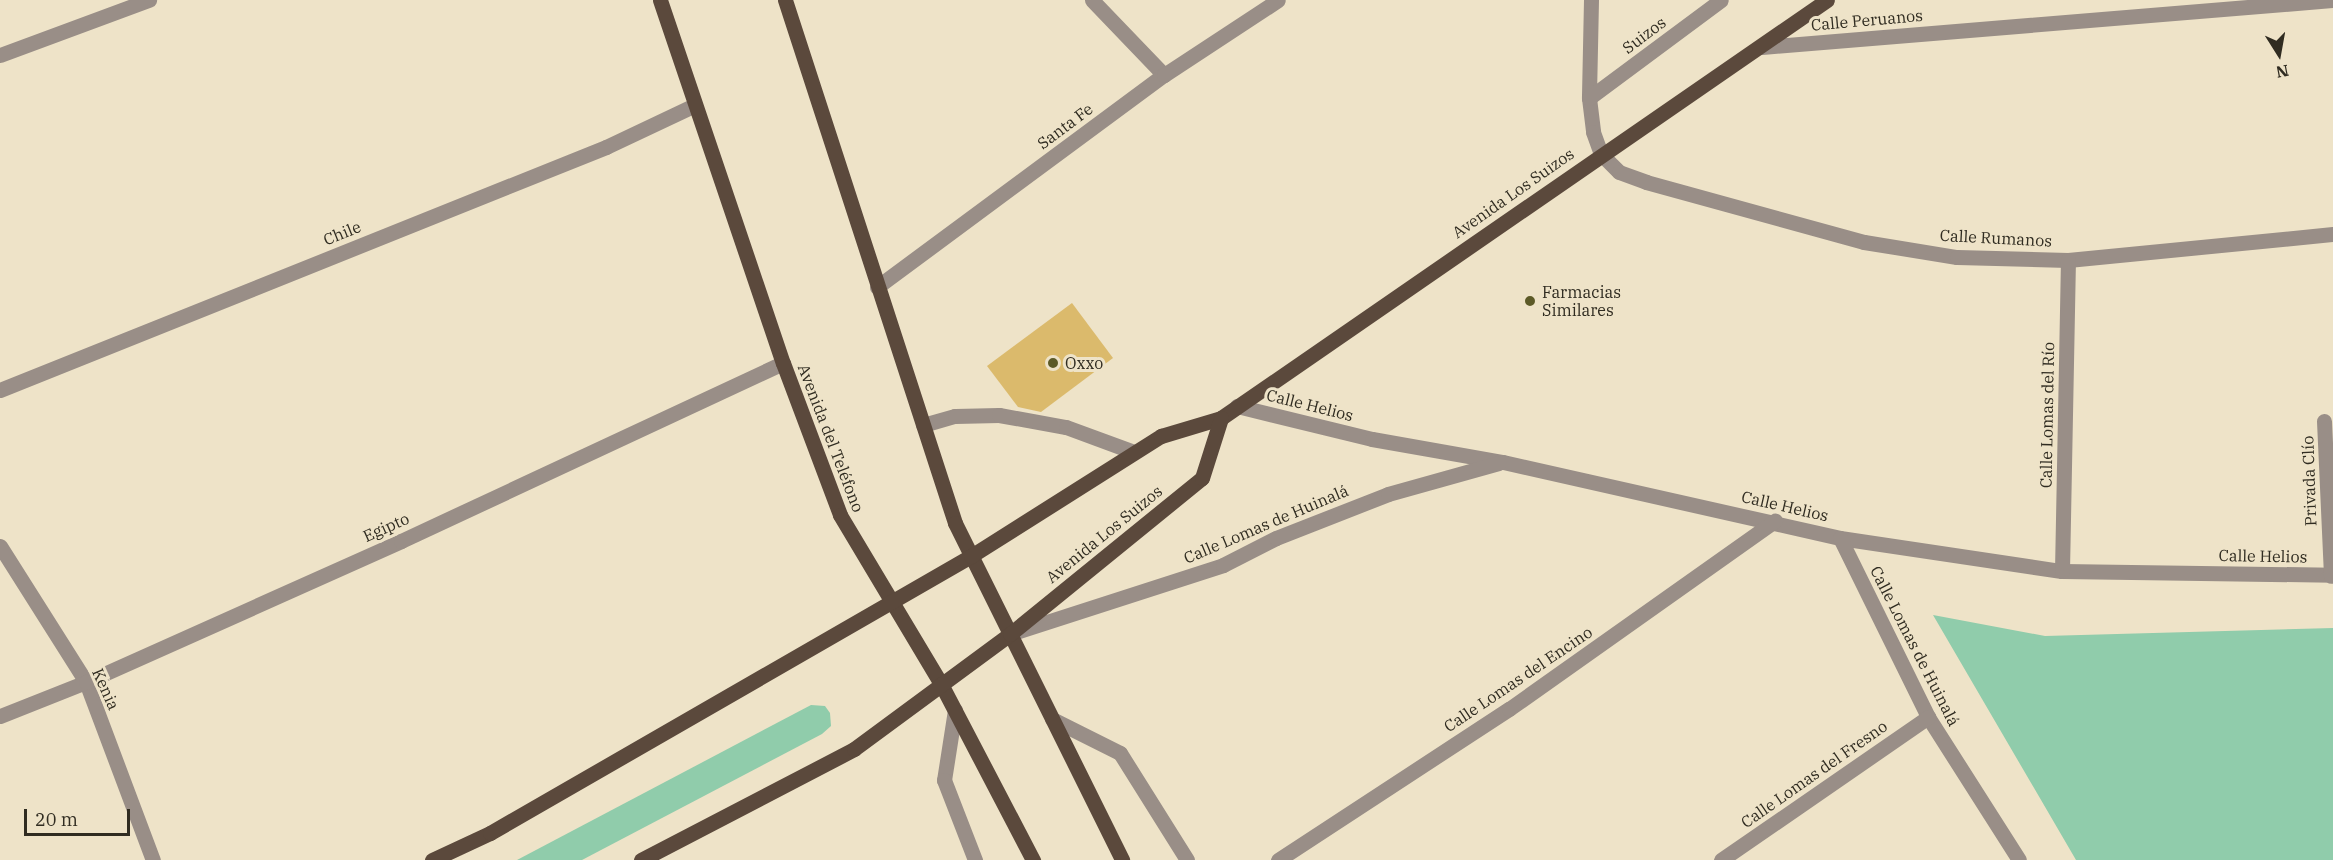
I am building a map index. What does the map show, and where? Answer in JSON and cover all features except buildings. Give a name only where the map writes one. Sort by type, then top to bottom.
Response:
[{"type":"main road","name":"Avenida del Teléfono","points":[[660,0],[783,363],[840,515],[888,602],[941,684],[1033,860]]},
{"type":"main road","points":[[784,0],[955,524],[1122,860]]},
{"type":"main road","name":"Avenida Los Suizos","points":[[432,860],[490,832],[971,556],[1161,436],[1221,418],[1827,0]]},
{"type":"main road","name":"Avenida Los Suizos","points":[[641,860],[854,749],[1010,634],[1202,478],[1221,418]]},
{"type":"street","points":[[0,55],[148,0]]},
{"type":"street","points":[[1092,0],[1164,75]]},
{"type":"street","name":"Santa Fe","points":[[878,287],[1164,75],[1278,0]]},
{"type":"street","points":[[1591,0],[1589,98],[1593,132],[1601,154]]},
{"type":"street","name":"Suizos","points":[[1589,98],[1721,0]]},
{"type":"street","name":"Calle Peruanos","points":[[1762,47],[2333,0]]},
{"type":"street","name":"Chile","points":[[0,390],[606,147],[695,105]]},
{"type":"street","name":"Calle Rumanos","points":[[1601,154],[1619,172],[1646,182],[1864,242],[1957,257],[2068,260],[2333,234]]},
{"type":"street","name":"Calle Lomas del Río","points":[[2062,571],[2068,260]]},
{"type":"street","name":"Egipto","points":[[0,716],[86,681],[783,363]]},
{"type":"street","name":"Calle Helios","points":[[1237,406],[1372,440],[1503,462],[1775,521],[1840,538],[2062,571],[2332,575]]},
{"type":"street","points":[[923,425],[955,416],[999,416],[1066,427],[1134,452]]},
{"type":"street","name":"Privada Clío","points":[[2324,421],[2332,575]]},
{"type":"street","name":"Calle Lomas de Huinalá","points":[[1010,634],[1223,565],[1276,538],[1388,494],[1503,462]]},
{"type":"street","name":"Calle Lomas del Encino","points":[[1278,860],[1509,709],[1775,521]]},
{"type":"street","name":"Calle Lomas de Huinalá","points":[[1840,538],[1928,717],[2019,860]]},
{"type":"street","name":"Kenia","points":[[0,546],[86,681],[153,860]]},
{"type":"street","points":[[955,710],[944,780],[975,860]]},
{"type":"street","name":"Calle Lomas del Fresno","points":[[1721,860],[1928,717]]},
{"type":"street","points":[[1052,719],[1120,753],[1187,860]]},
{"type":"green space","points":[[1933,615],[2045,636],[2333,628],[2333,860],[2076,860]]},
{"type":"green space","points":[[811,705],[825,706],[830,713],[831,726],[822,734],[582,860],[517,860]]},
{"type":"place","name":"Farmacias Similares","points":[[1530,301]]},
{"type":"place","name":"Oxxo","points":[[1053,363]]}]
